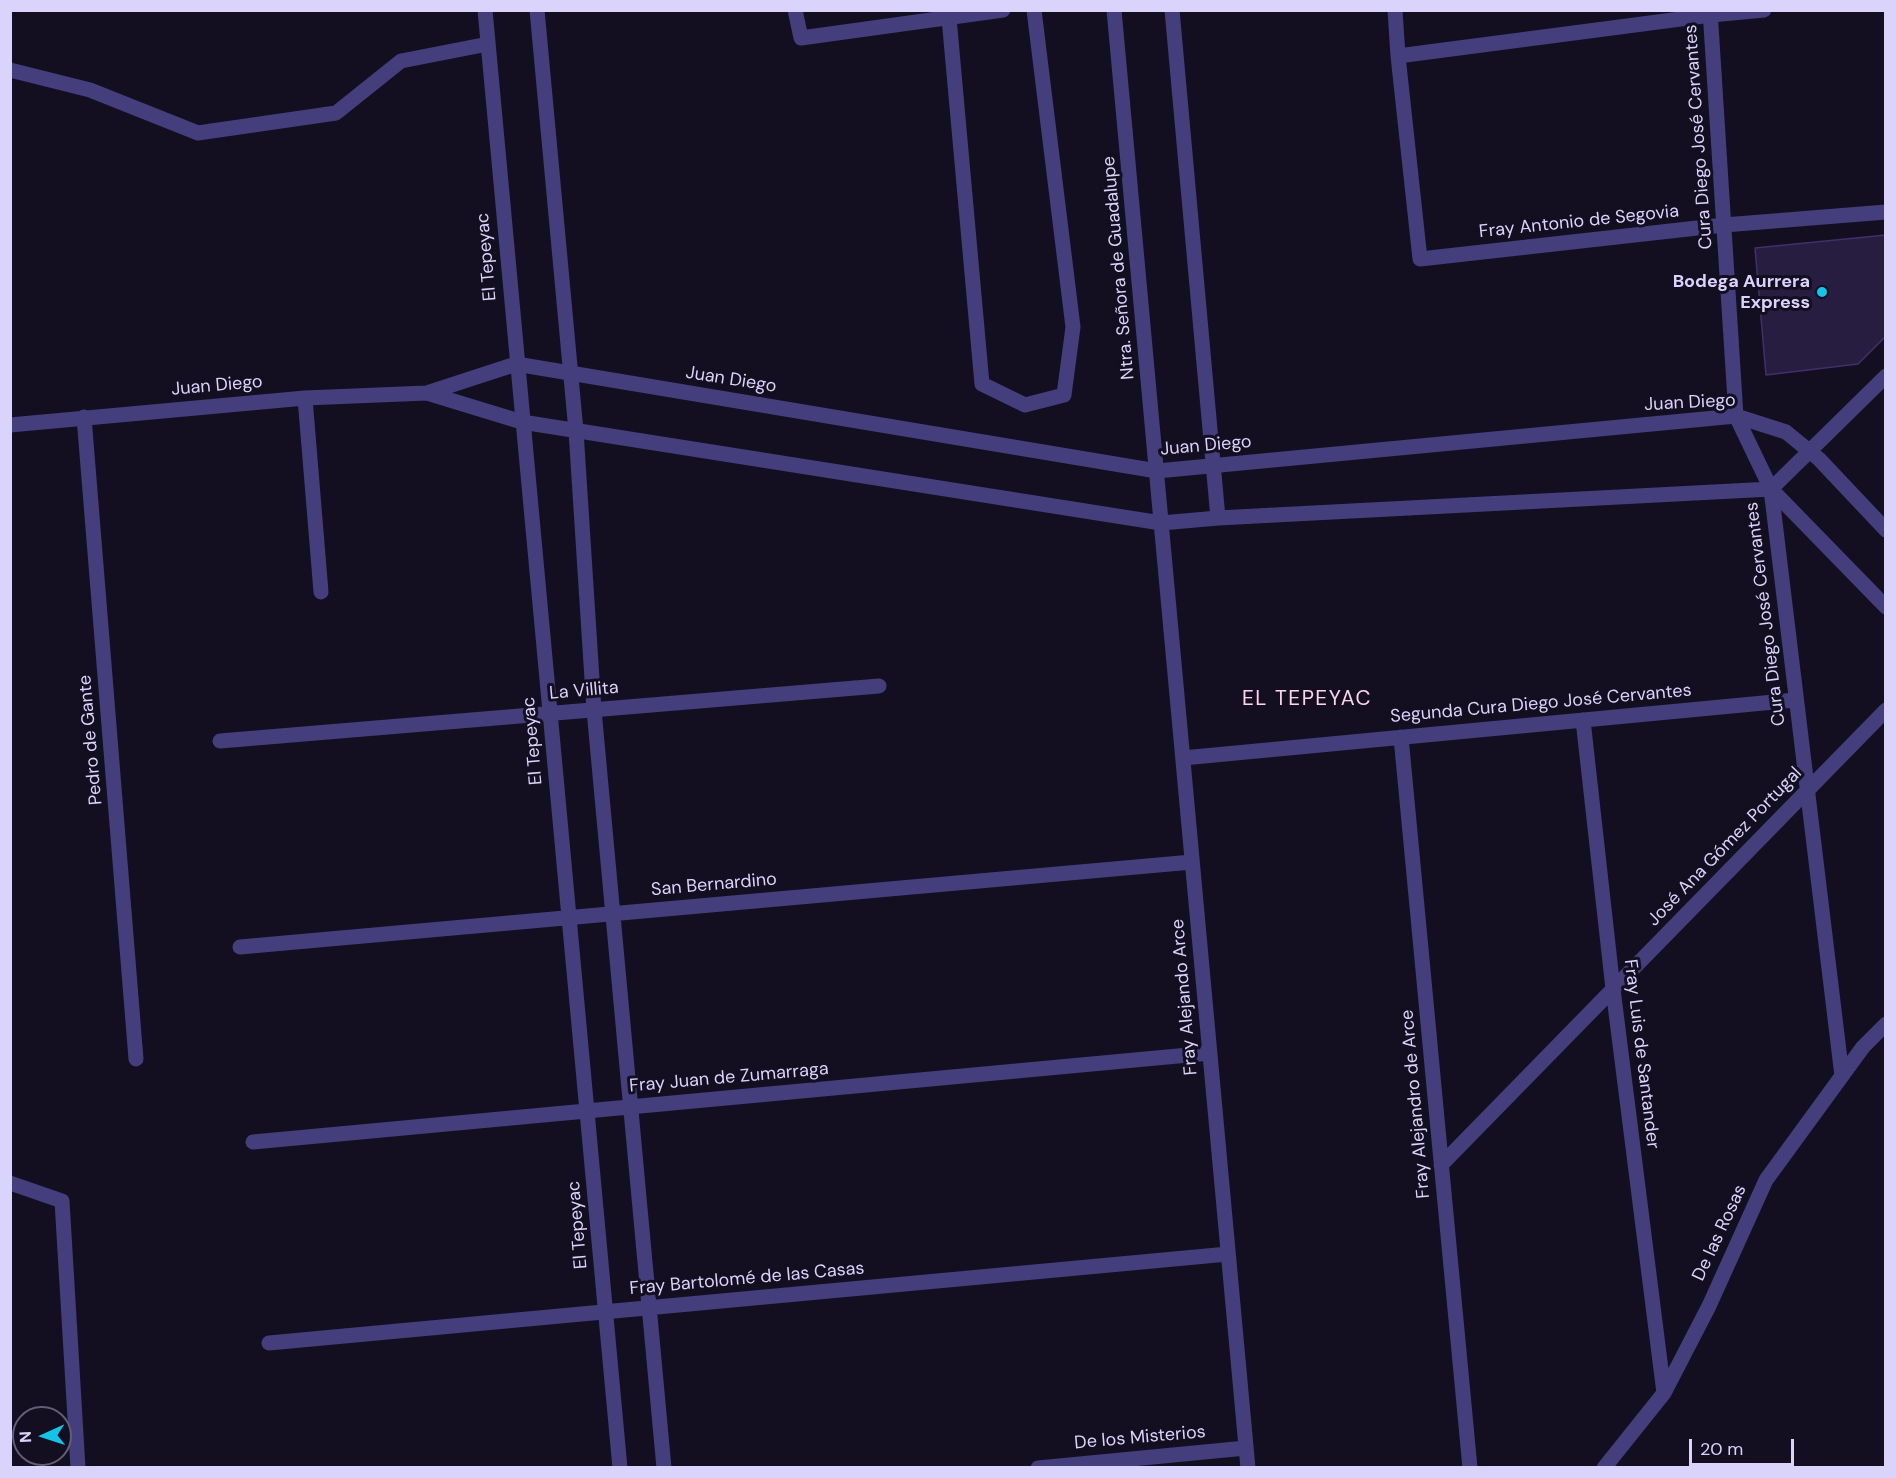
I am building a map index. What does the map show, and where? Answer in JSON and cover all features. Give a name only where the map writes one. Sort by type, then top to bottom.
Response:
[{"type":"street","name":"El Tepeyac","points":[[485,10],[620,1467]]},
{"type":"street","points":[[537,10],[576,431],[594,710],[664,1467]]},
{"type":"street","points":[[795,10],[801,38],[1003,10]]},
{"type":"street","points":[[949,18],[982,384],[1025,405],[1064,395],[1073,327],[1034,10]]},
{"type":"street","name":"Ntra. Señora de Guadalupe","points":[[1114,10],[1161,523]]},
{"type":"street","points":[[1172,10],[1218,518]]},
{"type":"street","points":[[1395,10],[1398,56],[1710,13],[1764,10]]},
{"type":"street","name":"Cura Diego José Cervantes","points":[[1710,13],[1736,416],[1772,489],[1795,700],[1842,1076]]},
{"type":"street","points":[[10,70],[90,90],[198,133],[336,113],[401,61],[488,44]]},
{"type":"street","name":"Fray Antonio de Segovia","points":[[1398,56],[1420,259],[1725,225],[1886,212]]},
{"type":"street","name":"Juan Diego","points":[[10,425],[305,398],[427,393],[516,364],[1157,471],[1736,416],[1786,432],[1819,459],[1886,530]]},
{"type":"street","points":[[1886,376],[1772,489],[1886,607]]},
{"type":"street","name":"Juan Diego","points":[[427,393],[522,422],[1161,523],[1218,518],[1772,489]]},
{"type":"street","points":[[305,398],[321,592]]},
{"type":"street","name":"Pedro de Gante","points":[[84,417],[136,1059]]},
{"type":"street","name":"Fray Alejando Arce","points":[[1161,523],[1248,1467]]},
{"type":"street","name":"La Villita","points":[[220,741],[879,686]]},
{"type":"street","name":"Segunda Cura Diego José Cervantes","points":[[1183,758],[1795,700]]},
{"type":"street","name":"José Ana Gómez Portugal","points":[[1441,1165],[1886,710]]},
{"type":"street","name":"Fray Luis de Santander","points":[[1583,720],[1613,989],[1664,1393]]},
{"type":"street","name":"Fray Alejandro de Arce","points":[[1401,737],[1470,1467]]},
{"type":"street","name":"San Bernardino","points":[[240,947],[1192,862]]},
{"type":"street","name":"De las Rosas","points":[[1604,1467],[1664,1393],[1708,1306],[1766,1180],[1863,1047],[1886,1024]]},
{"type":"street","name":"Fray Juan de Zumarraga","points":[[253,1142],[1210,1053]]},
{"type":"street","points":[[10,1183],[62,1201],[78,1467]]},
{"type":"street","name":"Fray Bartolomé de las Casas","points":[[269,1343],[1228,1254]]},
{"type":"street","name":"De los Misterios","points":[[1038,1467],[1246,1448]]},
{"type":"building","name":"Bodega Aurrera Express","points":[[1886,235],[1886,336],[1858,364],[1766,375],[1755,248]]},
{"type":"place","name":"Bodega Aurrera Express","points":[[1822,292]]},
{"type":"district","name":"EL TEPEYAC","points":[[1307,699]]}]
